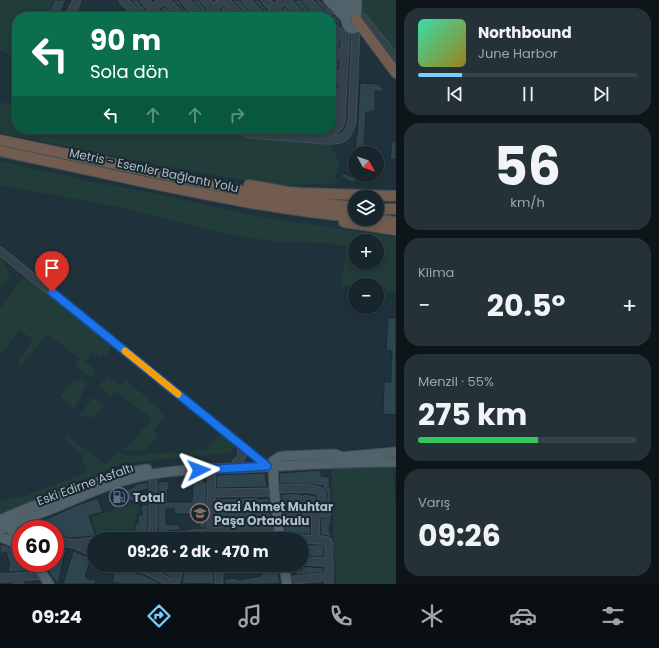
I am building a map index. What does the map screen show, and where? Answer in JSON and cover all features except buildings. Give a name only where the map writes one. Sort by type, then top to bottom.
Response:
[{"type":"highway","points":[[356,24],[396,73]]},
{"type":"highway","name":"Metris - Esenler Bağlantı Yolu","points":[[0,140],[211,184]]},
{"type":"highway","name":"Metris - Esenler Bağlantı Yolu","points":[[0,151],[207,195],[303,212]]},
{"type":"highway","points":[[211,184],[246,185],[303,193],[396,196]]},
{"type":"highway","points":[[211,184],[266,196],[348,206]]},
{"type":"highway","points":[[384,209],[396,209]]},
{"type":"highway","points":[[303,212],[348,216]]},
{"type":"highway","points":[[303,212],[329,219],[396,230]]},
{"type":"highway","points":[[384,219],[396,218]]},
{"type":"highway","points":[[384,220],[396,222]]},
{"type":"main road","points":[[328,0],[347,9],[356,24]]},
{"type":"main road","points":[[346,22],[349,0]]},
{"type":"main road","points":[[336,4],[349,28],[354,29],[356,24],[357,0]]},
{"type":"main road","points":[[279,532],[274,490],[268,464],[279,457],[285,456],[335,454],[342,457],[396,452]]},
{"type":"main road","points":[[369,462],[372,460],[380,460],[382,457],[380,453]]},
{"type":"main road","name":"Eski Edirne Asfaltı","points":[[2,525],[57,497],[103,480],[139,470],[167,466],[236,463],[396,462]]},
{"type":"main road","name":"Eski Edirne Asfaltı","points":[[21,520],[121,481],[153,474],[268,464]]},
{"type":"main road","points":[[70,501],[68,500],[68,496],[74,491]]},
{"type":"main road","name":"Eski Edirne Asfaltı","points":[[2,525],[12,522]]},
{"type":"main road","points":[[2,525],[12,535]]},
{"type":"main road","points":[[0,537],[12,541]]},
{"type":"main road","points":[[40,572],[43,575]]},
{"type":"main road","points":[[41,572],[49,584]]},
{"type":"main road","points":[[285,572],[287,582]]},
{"type":"street","points":[[71,12],[77,0]]},
{"type":"street","points":[[119,0],[130,12]]},
{"type":"street","points":[[123,0],[135,12]]},
{"type":"street","points":[[144,0],[156,12]]},
{"type":"street","points":[[150,12],[164,0],[177,12]]},
{"type":"street","points":[[184,0],[196,12]]},
{"type":"street","points":[[205,0],[216,12]]},
{"type":"street","points":[[210,12],[224,0],[236,12]]},
{"type":"street","points":[[246,0],[257,12]]},
{"type":"street","points":[[265,0],[276,12]]},
{"type":"street","points":[[272,12],[285,0],[297,12]]},
{"type":"street","points":[[306,0],[319,12]]},
{"type":"street","points":[[329,12],[336,4]]},
{"type":"street","points":[[249,134],[336,141],[346,136],[350,130],[352,122],[356,24],[362,17],[396,58]]},
{"type":"street","points":[[336,129],[341,122],[346,22]]},
{"type":"street","points":[[336,30],[345,39]]},
{"type":"street","points":[[336,52],[344,59]]},
{"type":"street","points":[[336,74],[343,81]]},
{"type":"street","points":[[336,94],[342,100]]},
{"type":"street","points":[[336,115],[341,120]]},
{"type":"street","points":[[306,134],[324,136],[326,134]]},
{"type":"street","points":[[332,134],[336,141]]},
{"type":"street","points":[[0,251],[241,445],[268,464]]},
{"type":"street","points":[[236,463],[242,457],[243,452],[241,445]]},
{"type":"street","points":[[212,469],[211,493],[215,532]]},
{"type":"street","points":[[152,532],[153,474]]},
{"type":"street","points":[[211,493],[306,489],[318,490],[321,494],[321,512],[316,540]]},
{"type":"street","points":[[277,512],[321,512]]},
{"type":"street","points":[[233,532],[278,527]]},
{"type":"street","points":[[309,540],[328,541],[329,584]]},
{"type":"street","points":[[64,542],[75,544],[87,542]]},
{"type":"street","points":[[75,544],[87,550]]},
{"type":"street","points":[[309,561],[329,562]]},
{"type":"street","points":[[154,572],[174,584],[178,572]]},
{"type":"street","points":[[219,572],[220,584]]},
{"type":"street","points":[[0,578],[43,575]]},
{"type":"street","points":[[287,582],[328,576]]},
{"type":"street","points":[[15,577],[19,584]]},
{"type":"green space","points":[[0,0],[54,0],[49,12],[12,12],[12,56],[0,50]]},
{"type":"green space","points":[[361,0],[396,0],[396,56],[360,8]]},
{"type":"green space","points":[[351,33],[354,33],[350,124],[347,132],[343,132],[348,123]]},
{"type":"green space","points":[[0,102],[12,105],[12,134],[243,134],[247,138],[330,145],[340,163],[335,177],[336,183],[278,186],[158,165],[0,133]]},
{"type":"green space","points":[[0,161],[256,216],[376,234],[348,234],[348,270],[384,270],[384,235],[396,237],[396,292],[385,292],[384,278],[348,278],[348,286],[341,286],[346,247],[329,243],[277,242],[227,234],[118,207],[0,185]]},
{"type":"green space","points":[[0,256],[10,275],[0,288]]},
{"type":"green space","points":[[27,278],[110,345],[107,356],[104,354],[101,358],[92,352],[85,362],[96,370],[91,378],[75,366],[80,359],[47,334],[21,366],[17,363],[33,340],[20,330],[0,355],[0,309],[20,280]]},
{"type":"green space","points":[[107,375],[120,386],[125,380],[149,399],[149,401],[159,409],[158,410],[165,417],[154,430],[159,435],[146,450],[124,450],[152,419],[115,391],[111,396],[99,387]]},
{"type":"green space","points":[[82,379],[88,383],[74,409],[60,396],[72,382]]},
{"type":"green space","points":[[93,397],[103,405],[92,419],[84,415],[82,418],[79,416]]},
{"type":"green space","points":[[220,433],[236,447],[229,453],[124,463],[0,514],[0,502],[22,497],[87,472],[81,454],[64,439],[67,436],[106,465],[118,452],[124,456],[206,450]]},
{"type":"green space","points":[[393,467],[396,510],[396,584],[336,584],[331,468]]},
{"type":"green space","points":[[138,503],[140,513],[136,514],[134,532],[96,532],[91,516]]},
{"type":"slow traffic","points":[[125,351],[178,394]]},
{"type":"place","name":"Total","points":[[119,497]]},
{"type":"place","name":"Gazi Ahmet Muhtar Paşa Ortaokulu","points":[[200,513]]},
{"type":"route","points":[[52,292],[267,466],[199,470]]}]
